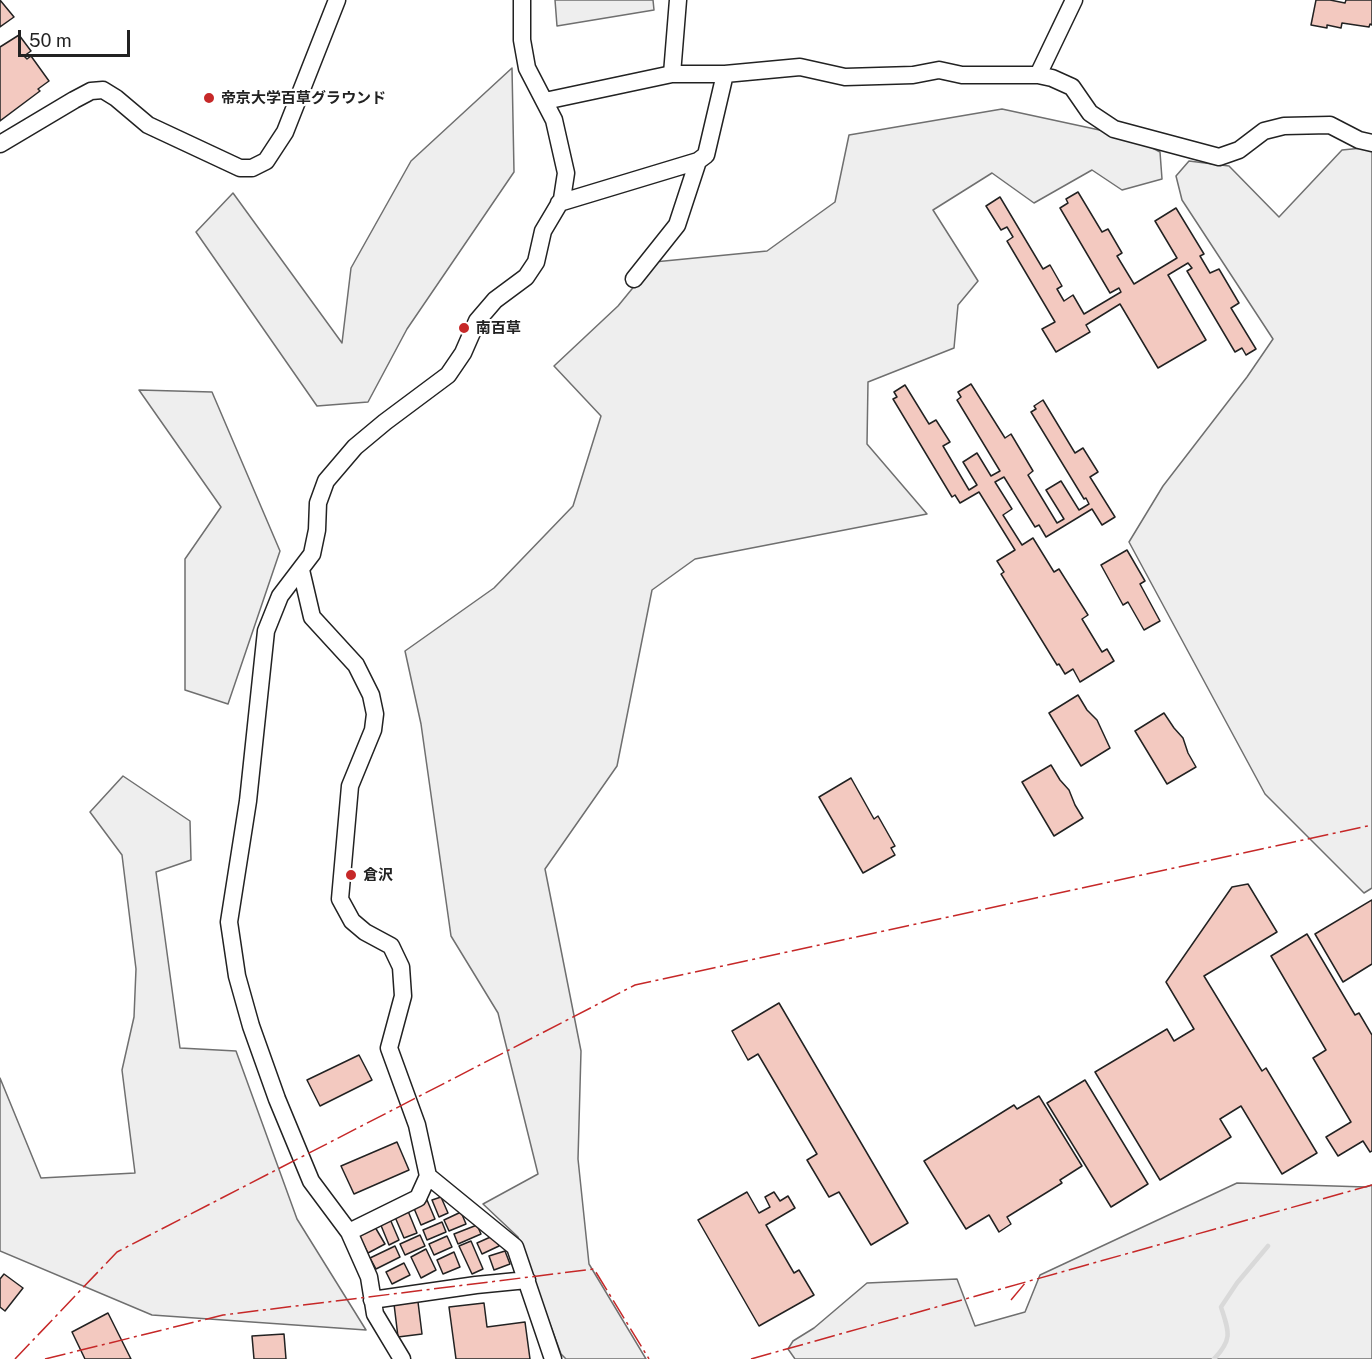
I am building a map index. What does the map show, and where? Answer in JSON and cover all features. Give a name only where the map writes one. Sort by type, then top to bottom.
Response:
[{"type":"street","points":[[0,144],[91,91],[103,90],[116,98],[148,126],[227,160],[240,168],[252,168],[266,161],[285,132],[337,0]]},
{"type":"street","points":[[402,1359],[375,1314],[369,1277],[349,1232],[311,1181],[277,1099],[251,1026],[237,976],[229,922],[248,801],[266,631],[280,596],[312,554],[317,530],[318,503],[326,481],[355,447],[448,375],[463,353],[477,321],[495,300],[526,277],[536,262],[543,231],[562,199],[566,173],[554,120],[527,68],[522,40],[522,0]]},
{"type":"street","points":[[672,74],[678,0]]},
{"type":"street","points":[[1038,75],[1074,0]]},
{"type":"street","points":[[545,101],[672,74],[724,74],[800,67],[845,77],[913,75],[939,70],[962,75],[1038,75],[1052,78],[1072,87],[1090,112],[1114,129],[1219,157],[1239,150],[1264,131],[1284,126],[1330,126],[1359,140],[1372,143]]},
{"type":"street","points":[[560,203],[698,161],[706,155],[724,74]]},
{"type":"street","points":[[634,279],[677,225],[698,161]]},
{"type":"street","points":[[301,570],[312,617],[356,665],[371,695],[375,714],[373,730],[350,786],[340,899],[351,921],[365,932],[391,946],[400,967],[403,996],[389,1048],[417,1125],[428,1176],[418,1198],[349,1232]]},
{"type":"street","points":[[428,1176],[515,1247],[553,1359]]},
{"type":"street","points":[[372,1300],[527,1280]]},
{"type":"shaded area","points":[[555,0],[653,0],[654,10],[557,26]]},
{"type":"shaded area","points":[[512,68],[514,172],[407,329],[368,402],[317,406],[196,232],[233,193],[342,343],[351,268],[411,161]]},
{"type":"shaded area","points":[[1002,109],[1132,137],[1160,152],[1162,179],[1122,190],[1092,170],[1034,203],[992,173],[933,210],[978,281],[958,305],[954,348],[868,382],[867,444],[927,514],[695,559],[652,590],[617,766],[545,869],[581,1051],[578,1159],[589,1264],[646,1359],[566,1359],[561,1354],[518,1237],[483,1204],[538,1174],[498,1013],[451,936],[421,724],[405,651],[494,588],[573,506],[601,416],[554,366],[618,306],[654,262],[767,251],[835,202],[849,135]]},
{"type":"shaded area","points":[[1372,147],[1372,888],[1364,893],[1265,794],[1129,542],[1163,486],[1247,377],[1273,339],[1182,200],[1176,176],[1189,161],[1229,166],[1279,217],[1342,150]]},
{"type":"shaded area","points":[[139,390],[212,392],[280,551],[228,704],[185,690],[185,559],[221,507]]},
{"type":"shaded area","points":[[123,776],[190,821],[191,860],[156,872],[180,1048],[236,1051],[297,1219],[366,1330],[152,1315],[0,1251],[0,1078],[41,1178],[135,1173],[122,1070],[134,1017],[136,969],[122,855],[90,812]]},
{"type":"shaded area","points":[[1237,1183],[1366,1187],[1372,1185],[1372,1359],[795,1359],[788,1349],[793,1341],[814,1328],[867,1283],[957,1279],[975,1326],[1025,1312],[1040,1275]]},
{"type":"building","points":[[0,0],[14,17],[0,27]]},
{"type":"building","points":[[1316,0],[1345,3],[1346,0],[1372,0],[1372,25],[1370,24],[1369,27],[1342,23],[1341,28],[1327,25],[1327,28],[1311,25]]},
{"type":"building","points":[[19,35],[31,51],[24,56],[27,59],[31,56],[49,81],[38,89],[40,91],[0,121],[0,47]]},
{"type":"building","points":[[1078,192],[1102,232],[1108,229],[1122,253],[1117,256],[1134,284],[1177,258],[1155,221],[1176,208],[1204,254],[1200,256],[1210,273],[1219,269],[1239,303],[1231,308],[1256,349],[1246,355],[1242,348],[1235,352],[1187,271],[1192,268],[1188,263],[1168,275],[1206,340],[1158,368],[1120,304],[1086,325],[1090,332],[1056,352],[1042,329],[1055,322],[1007,241],[1013,237],[1007,227],[1001,230],[986,206],[1000,197],[1043,269],[1050,265],[1062,286],[1057,289],[1064,301],[1073,295],[1084,314],[1121,292],[1119,288],[1110,293],[1060,208],[1068,203],[1066,199]]},
{"type":"building","points":[[971,384],[1005,438],[1011,434],[1033,471],[1028,475],[1057,523],[1064,519],[1046,490],[1061,481],[1079,510],[1089,504],[1031,412],[1036,409],[1034,406],[1043,400],[1075,453],[1083,448],[1098,472],[1090,477],[1115,517],[1102,525],[1092,509],[1046,537],[1039,525],[1035,527],[1004,477],[995,482],[1012,509],[1003,515],[1022,545],[1033,538],[1054,572],[1059,569],[1088,615],[1082,619],[1102,652],[1107,649],[1114,661],[1080,682],[1073,669],[1065,674],[1059,664],[1057,665],[1001,574],[1004,572],[997,561],[1015,550],[979,492],[960,503],[955,495],[952,497],[893,399],[897,397],[894,392],[905,385],[929,424],[936,420],[950,442],[943,446],[969,490],[977,485],[963,462],[977,453],[991,476],[1000,471],[957,400],[961,397],[958,392]]},
{"type":"building","points":[[1127,550],[1145,581],[1140,584],[1160,621],[1144,630],[1128,602],[1123,605],[1101,565]]},
{"type":"building","points":[[1078,695],[1087,710],[1097,720],[1110,748],[1081,766],[1049,713]]},
{"type":"building","points":[[1164,713],[1183,738],[1196,767],[1167,784],[1135,731]]},
{"type":"building","points":[[1051,765],[1069,790],[1083,818],[1054,836],[1022,782]]},
{"type":"building","points":[[851,778],[874,819],[878,816],[895,846],[891,848],[895,855],[863,873],[819,797]]},
{"type":"building","points":[[1248,884],[1277,932],[1204,976],[1262,1071],[1266,1068],[1317,1153],[1282,1174],[1241,1106],[1220,1119],[1231,1137],[1160,1180],[1095,1072],[1167,1029],[1174,1041],[1194,1029],[1166,982],[1232,887]]},
{"type":"building","points":[[1372,900],[1372,964],[1343,982],[1315,934]]},
{"type":"building","points":[[1307,934],[1355,1015],[1359,1013],[1372,1035],[1372,1151],[1370,1152],[1363,1141],[1338,1156],[1326,1137],[1351,1122],[1313,1058],[1326,1050],[1271,956]]},
{"type":"building","points":[[779,1003],[908,1223],[871,1245],[839,1192],[829,1197],[807,1160],[817,1154],[758,1054],[748,1060],[732,1031]]},
{"type":"building","points":[[359,1055],[372,1080],[320,1106],[307,1080]]},
{"type":"building","points":[[1085,1080],[1148,1184],[1111,1207],[1047,1103]]},
{"type":"building","points":[[1039,1096],[1082,1166],[1060,1180],[1062,1183],[1007,1217],[1011,1224],[999,1232],[989,1215],[966,1229],[924,1161],[1014,1105],[1017,1109]]},
{"type":"building","points":[[397,1142],[409,1170],[354,1194],[341,1166]]},
{"type":"building","points":[[747,1192],[759,1213],[770,1207],[765,1197],[774,1192],[780,1201],[788,1196],[795,1208],[766,1225],[794,1273],[799,1270],[814,1295],[759,1326],[698,1220]]},
{"type":"building","points":[[441,1197],[448,1213],[439,1217],[432,1200]]},
{"type":"building","points":[[427,1200],[435,1219],[421,1225],[413,1206]]},
{"type":"building","points":[[408,1211],[417,1233],[404,1238],[395,1217]]},
{"type":"building","points":[[461,1212],[466,1224],[449,1231],[444,1220]]},
{"type":"building","points":[[390,1219],[399,1240],[389,1245],[380,1223]]},
{"type":"building","points":[[442,1222],[446,1232],[427,1240],[423,1230]]},
{"type":"building","points":[[477,1225],[481,1234],[458,1244],[454,1234]]},
{"type":"building","points":[[375,1227],[385,1244],[368,1253],[359,1236]]},
{"type":"building","points":[[420,1235],[425,1246],[405,1255],[400,1244]]},
{"type":"building","points":[[495,1235],[499,1246],[482,1254],[477,1243]]},
{"type":"building","points":[[447,1236],[452,1247],[434,1255],[429,1244]]},
{"type":"building","points":[[471,1241],[483,1269],[472,1274],[459,1246]]},
{"type":"building","points":[[395,1246],[400,1257],[376,1269],[370,1258]]},
{"type":"building","points":[[426,1249],[436,1270],[421,1278],[411,1257]]},
{"type":"building","points":[[505,1251],[510,1264],[494,1270],[489,1256]]},
{"type":"building","points":[[454,1252],[460,1267],[443,1274],[437,1260]]},
{"type":"building","points":[[404,1263],[410,1275],[392,1284],[386,1272]]},
{"type":"building","points":[[4,1274],[23,1288],[5,1311],[0,1307],[0,1279]]},
{"type":"building","points":[[418,1302],[422,1334],[398,1337],[394,1304]]},
{"type":"building","points":[[484,1303],[487,1327],[525,1322],[530,1359],[456,1359],[449,1307]]},
{"type":"building","points":[[108,1313],[131,1359],[85,1359],[72,1332]]},
{"type":"building","points":[[284,1334],[286,1359],[254,1359],[252,1336]]},
{"type":"waterway","points":[[1214,1359],[1224,1346],[1228,1335],[1221,1307],[1237,1283],[1268,1246]]},
{"type":"power","points":[[15,1359],[117,1252],[635,985],[1372,825]]},
{"type":"power","points":[[751,1359],[1372,1185]]},
{"type":"power","points":[[45,1359],[223,1315],[594,1269],[649,1359]]},
{"type":"power","points":[[1011,1300],[1026,1282]]},
{"type":"place","name":"帝京大学百草グラウンド","points":[[209,98]]},
{"type":"place","name":"南百草","points":[[464,328]]},
{"type":"place","name":"倉沢","points":[[351,875]]}]
